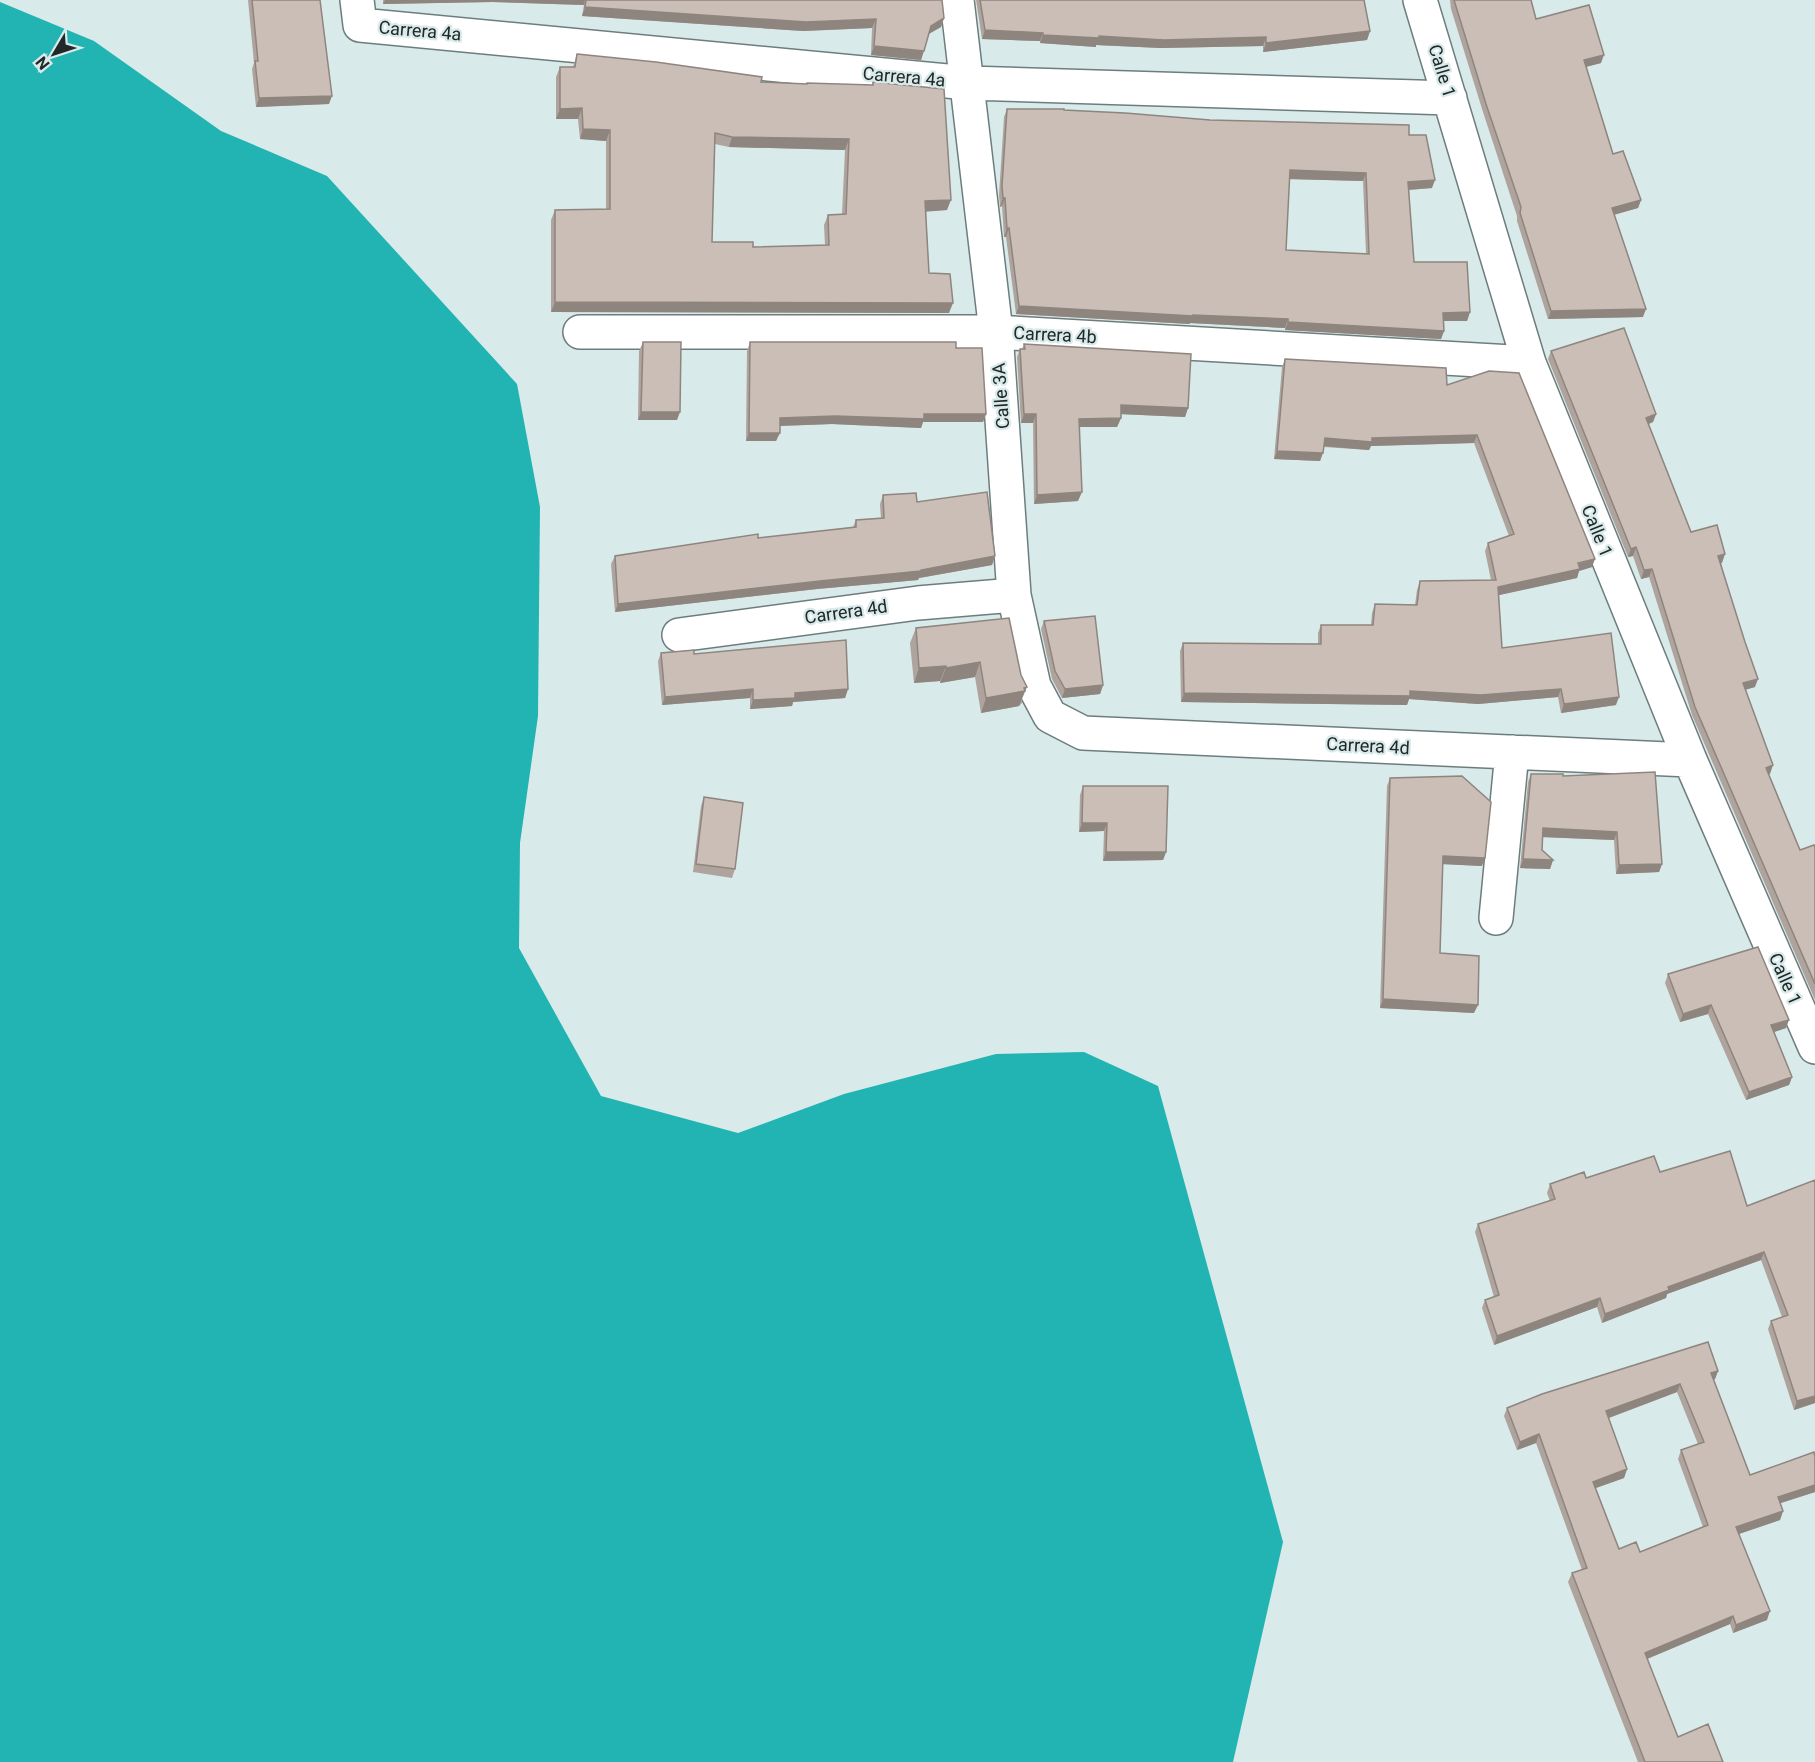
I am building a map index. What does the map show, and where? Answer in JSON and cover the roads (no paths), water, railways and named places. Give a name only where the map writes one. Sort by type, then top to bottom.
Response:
[{"type":"street","name":"Calle 3A","points":[[957,0],[996,332],[1014,595],[1035,686],[1050,716]]},
{"type":"street","name":"Calle 1","points":[[1420,0],[1529,363],[1690,760],[1815,1047]]},
{"type":"street","name":"Carrera 4a","points":[[358,13],[968,83],[1450,98]]},
{"type":"street","name":"Carrera 4b","points":[[580,332],[996,332],[1529,363]]},
{"type":"street","name":"Carrera 4d","points":[[679,635],[918,603],[1014,595]]},
{"type":"street","name":"Carrera 4d","points":[[1050,716],[1083,733],[1690,760]]},
{"type":"street","points":[[1496,918],[1512,752]]},
{"type":"water","points":[[0,2],[94,41],[221,131],[327,176],[517,384],[540,507],[538,716],[520,843],[519,948],[601,1096],[738,1133],[844,1094],[996,1054],[1084,1052],[1158,1086],[1283,1542],[1233,1762],[0,1762]]}]
